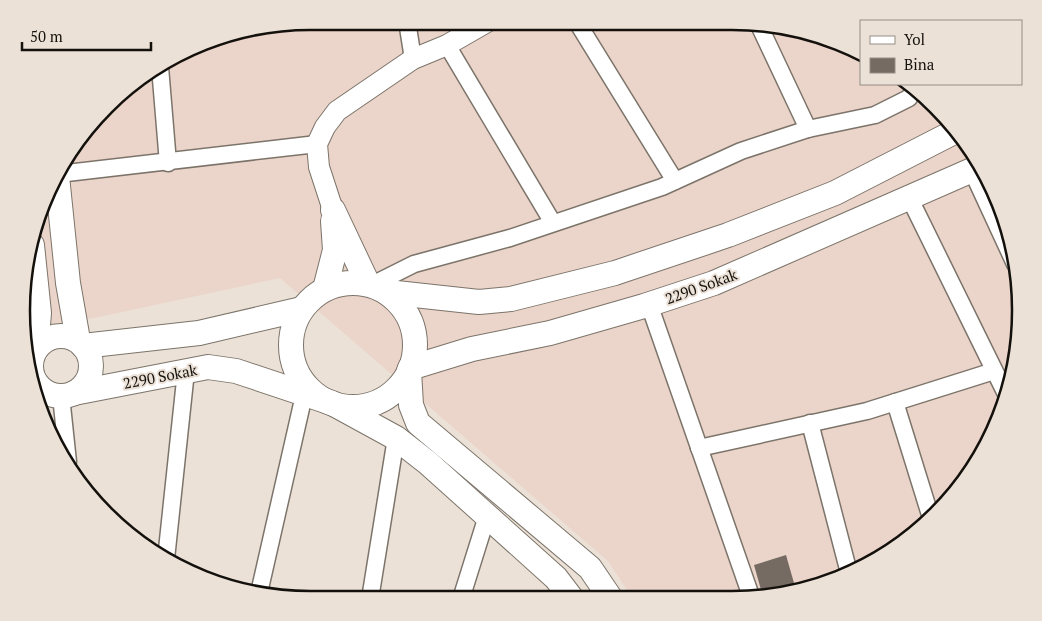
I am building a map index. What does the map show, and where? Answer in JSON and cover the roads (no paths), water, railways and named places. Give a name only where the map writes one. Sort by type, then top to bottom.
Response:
[{"type":"main road","name":"2290 Sokak","points":[[376,287],[405,310],[414,329],[415,351],[410,370],[397,389],[380,401],[361,407],[341,406],[322,400],[306,387],[295,370],[290,350],[292,330],[302,309],[313,297],[325,289],[351,282],[487,301],[511,299],[615,273],[728,235],[835,193],[949,134]]},
{"type":"main road","name":"2290 Sokak","points":[[410,370],[472,349],[550,332],[649,304],[714,283],[974,171]]},
{"type":"main road","points":[[41,387],[56,395],[86,382],[91,368],[88,352],[80,343],[68,283],[59,186]]},
{"type":"main road","points":[[332,210],[376,287]]},
{"type":"main road","points":[[325,289],[335,250],[332,210]]},
{"type":"main road","points":[[33,268],[39,313],[33,354]]},
{"type":"main road","name":"2290 Sokak","points":[[34,358],[48,338],[63,336],[80,343],[199,333],[302,309]]},
{"type":"main road","name":"2290 Sokak","points":[[56,395],[208,367],[236,371],[332,403]]},
{"type":"main road","points":[[410,370],[411,405],[418,423],[590,568],[606,591]]},
{"type":"main road","points":[[332,403],[396,438],[556,578],[566,591]]},
{"type":"street","points":[[408,30],[413,59]]},
{"type":"street","points":[[332,210],[319,167],[317,144],[324,127],[336,111],[413,59],[447,45],[473,30]]},
{"type":"street","points":[[582,30],[675,181]]},
{"type":"street","points":[[762,32],[808,129]]},
{"type":"street","points":[[447,45],[553,223]]},
{"type":"street","points":[[161,74],[168,163]]},
{"type":"street","points":[[376,287],[414,264],[510,238],[675,181],[741,150],[808,129],[875,116],[910,95]]},
{"type":"street","points":[[66,174],[317,144]]},
{"type":"street","points":[[982,184],[998,222]]},
{"type":"street","points":[[910,199],[1001,385]]},
{"type":"street","points":[[649,304],[749,590]]},
{"type":"street","points":[[167,551],[186,371]]},
{"type":"street","points":[[699,448],[895,402],[994,371]]},
{"type":"street","points":[[56,395],[65,446]]},
{"type":"street","points":[[260,587],[304,395]]},
{"type":"street","points":[[895,402],[929,510]]},
{"type":"street","points":[[810,423],[847,566]]},
{"type":"street","points":[[371,591],[396,438]]},
{"type":"street","points":[[464,591],[487,516]]}]
